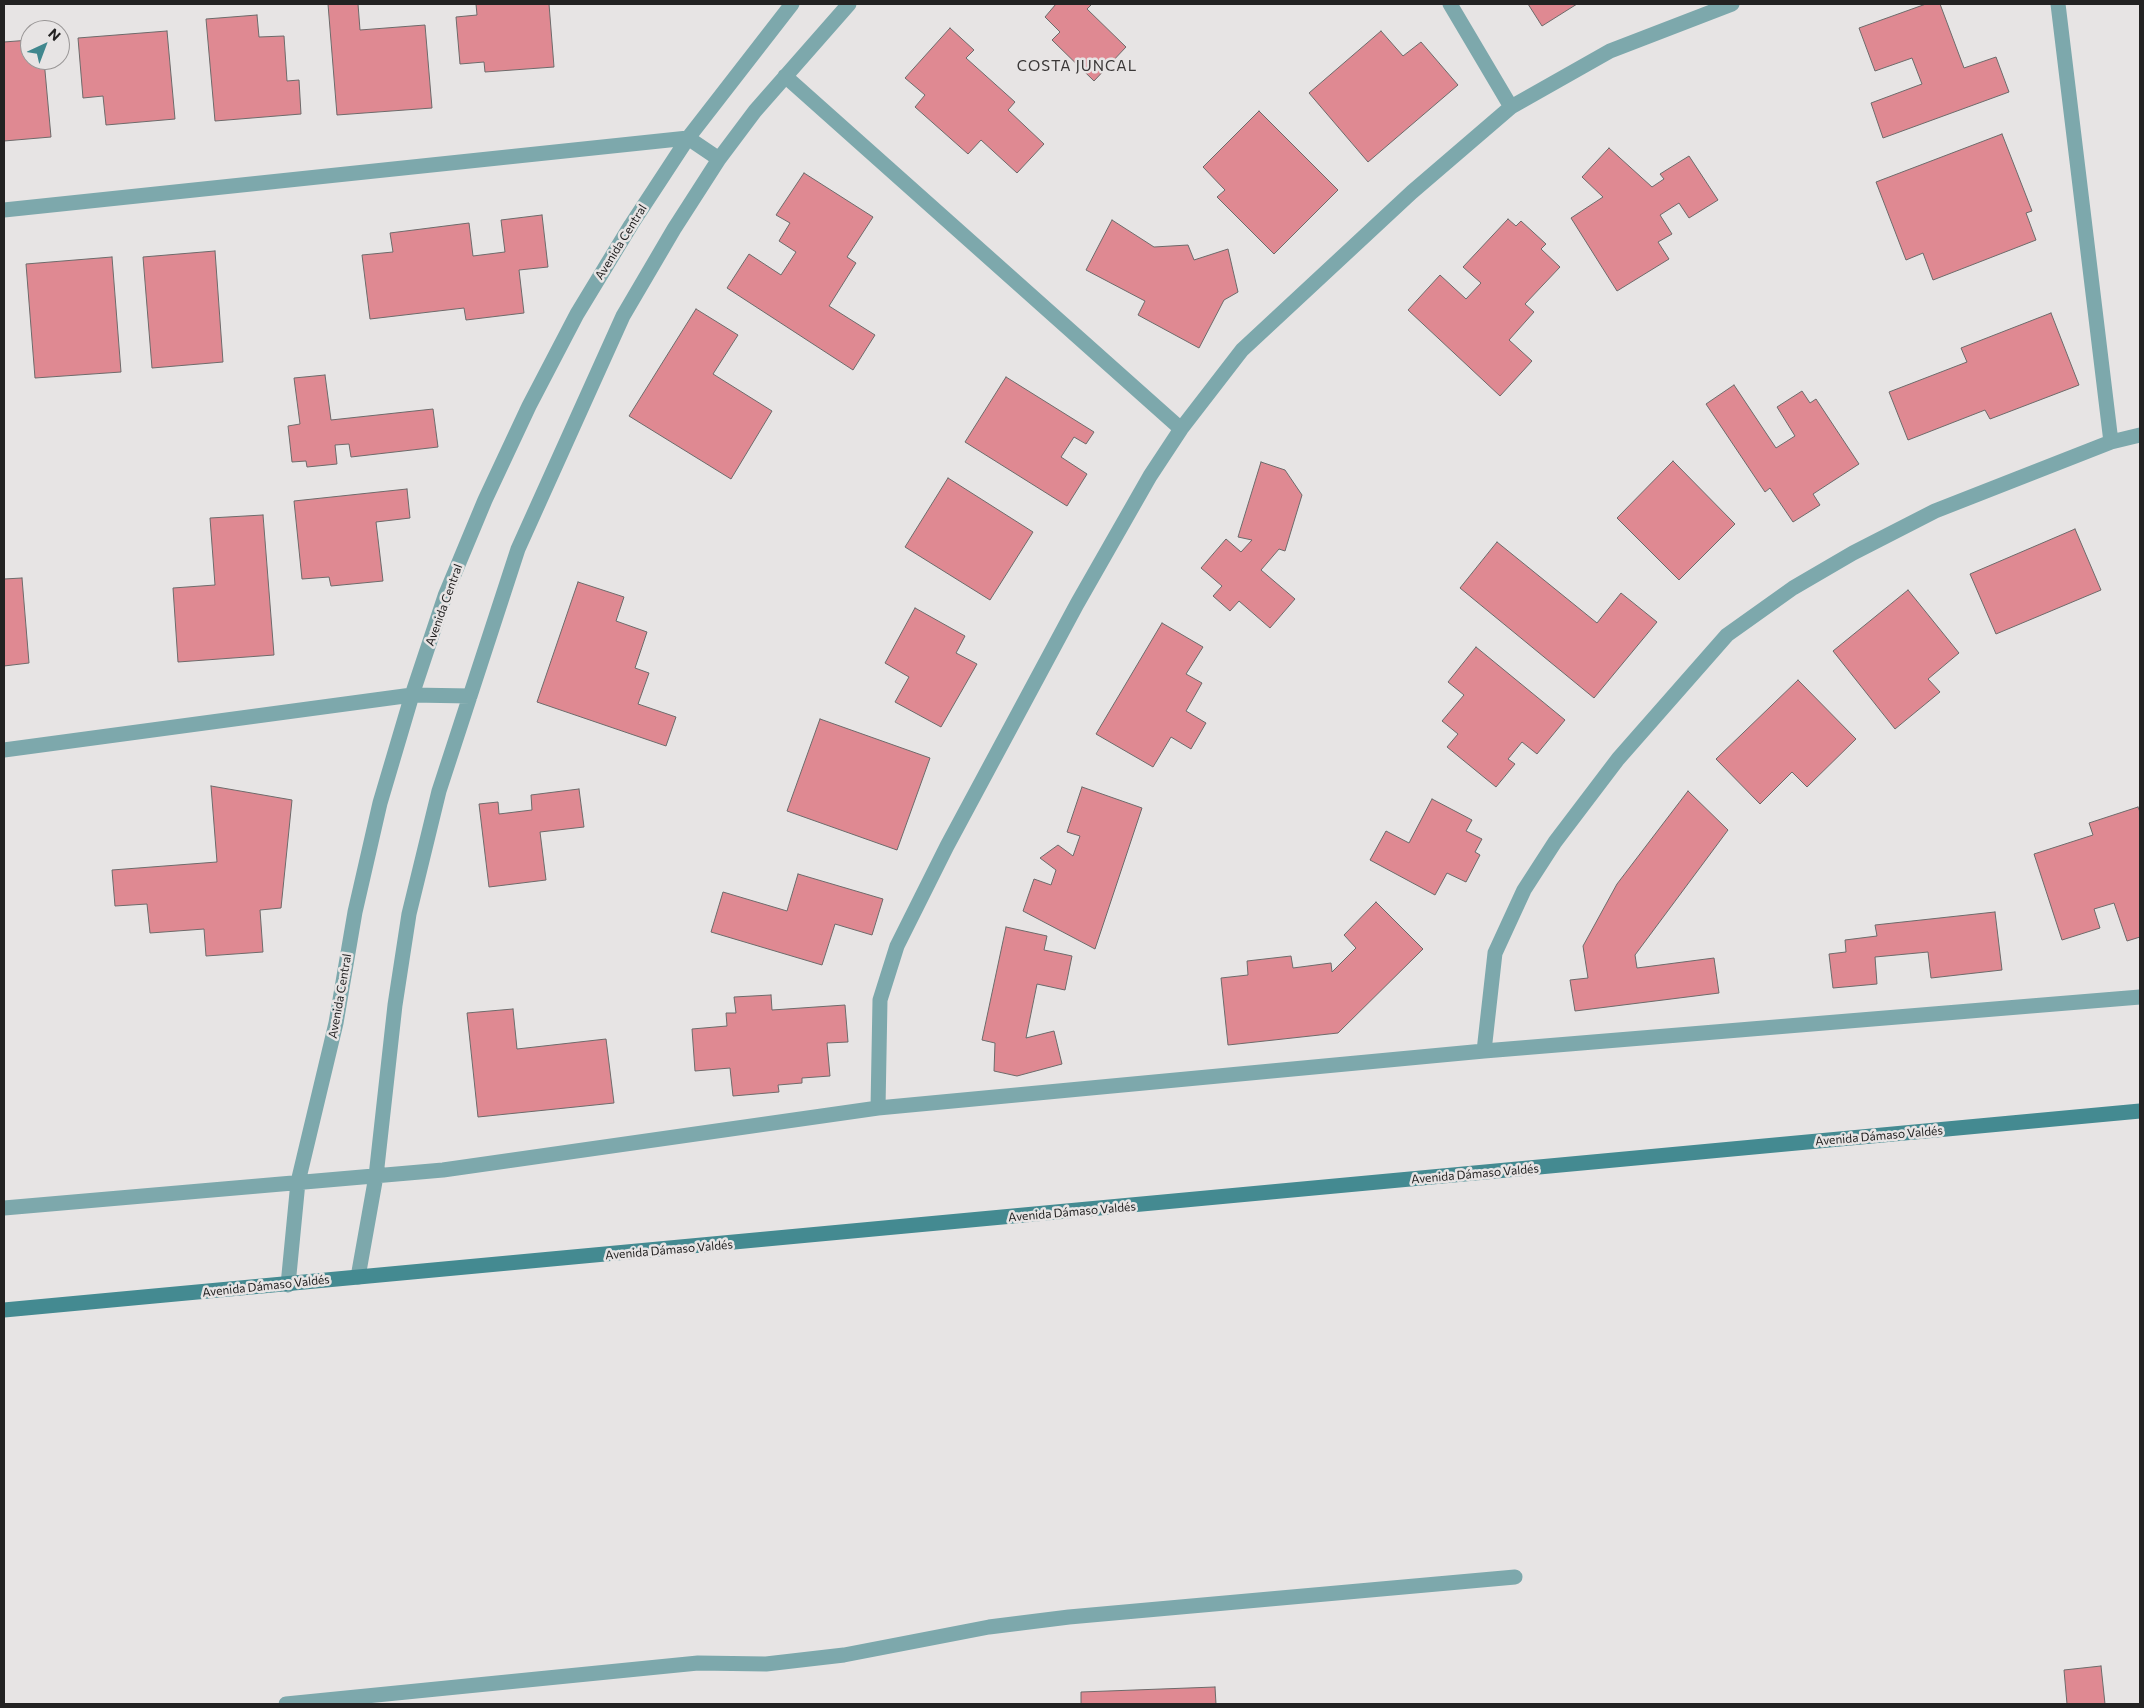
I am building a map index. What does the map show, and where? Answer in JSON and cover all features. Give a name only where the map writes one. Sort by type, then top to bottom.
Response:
[{"type":"street","name":"Avenida Central","points":[[288,1285],[298,1182],[336,1023],[355,912],[378,812],[412,695],[446,596],[485,500],[529,406],[577,314],[631,225],[688,138],[792,4]]},
{"type":"street","points":[[358,1277],[376,1176],[395,1005],[409,914],[439,791],[518,549],[623,316],[674,229],[719,159],[755,111],[849,4]]},
{"type":"street","points":[[1450,4],[1511,107]]},
{"type":"street","points":[[878,1108],[880,1000],[897,946],[947,846],[1077,604],[1150,476],[1181,429],[1242,350],[1412,192],[1511,107],[1610,51],[1732,4]]},
{"type":"street","points":[[2058,4],[2111,442]]},
{"type":"street","points":[[785,76],[1181,429]]},
{"type":"street","points":[[4,210],[688,138],[719,159]]},
{"type":"street","points":[[1484,1051],[1495,953],[1524,890],[1555,842],[1618,760],[1727,635],[1793,588],[1853,553],[1934,511],[2111,442],[2140,435]]},
{"type":"street","points":[[4,750],[412,695],[470,696]]},
{"type":"street","points":[[4,1208],[443,1170],[878,1108],[1484,1051],[2140,997]]},
{"type":"street","name":"Avenida Dámaso Valdés","points":[[4,1310],[2140,1111]]},
{"type":"street","points":[[286,1704],[698,1663],[766,1664],[844,1656],[989,1627],[1069,1617],[1515,1577]]},
{"type":"building","points":[[328,4],[358,4],[360,30],[425,25],[432,108],[337,115]]},
{"type":"building","points":[[476,4],[549,4],[554,67],[485,72],[484,62],[460,64],[456,17],[477,15]]},
{"type":"building","points":[[1056,4],[1092,4],[1087,9],[1126,47],[1094,81],[1052,40],[1060,32],[1045,17]]},
{"type":"building","points":[[1528,4],[1577,4],[1542,26]]},
{"type":"building","points":[[1926,4],[1940,4],[1964,68],[1996,57],[2009,92],[1883,138],[1871,103],[1922,84],[1912,58],[1875,71],[1859,28]]},
{"type":"building","points":[[257,15],[259,37],[284,36],[287,81],[299,80],[301,114],[215,121],[206,19]]},
{"type":"building","points":[[950,28],[974,50],[966,58],[1015,102],[1008,110],[1044,144],[1017,173],[981,140],[968,154],[915,107],[925,95],[905,78]]},
{"type":"building","points":[[167,31],[175,119],[106,125],[103,96],[83,98],[78,38]]},
{"type":"building","points":[[1381,31],[1403,56],[1421,42],[1458,85],[1368,162],[1309,93]]},
{"type":"building","points":[[20,41],[20,70],[45,70],[51,137],[4,141],[4,42]]},
{"type":"building","points":[[1259,111],[1338,190],[1274,254],[1217,197],[1225,190],[1203,167]]},
{"type":"building","points":[[2002,134],[2032,211],[2026,213],[2036,240],[1933,280],[1923,253],[1906,260],[1876,182]]},
{"type":"building","points":[[1609,148],[1652,187],[1664,179],[1660,174],[1689,156],[1718,200],[1689,218],[1679,203],[1660,215],[1672,234],[1658,242],[1669,259],[1617,291],[1571,218],[1603,197],[1582,177]]},
{"type":"building","points":[[804,173],[873,217],[847,257],[856,263],[829,306],[875,335],[853,370],[727,288],[749,254],[781,275],[796,252],[779,241],[790,223],[776,215]]},
{"type":"building","points":[[542,215],[548,267],[519,270],[524,313],[466,320],[464,308],[370,319],[362,255],[393,252],[390,233],[469,223],[473,256],[505,252],[501,220]]},
{"type":"building","points":[[1508,219],[1516,226],[1521,221],[1546,244],[1541,249],[1560,267],[1525,304],[1534,312],[1509,340],[1532,361],[1500,396],[1408,310],[1440,275],[1466,299],[1481,283],[1463,267]]},
{"type":"building","points":[[1112,220],[1154,247],[1188,245],[1194,260],[1228,249],[1238,292],[1224,300],[1199,348],[1138,315],[1145,301],[1086,270]]},
{"type":"building","points":[[215,251],[223,362],[152,368],[143,257]]},
{"type":"building","points":[[112,257],[121,372],[35,378],[26,264]]},
{"type":"building","points":[[696,309],[738,335],[713,374],[772,411],[731,479],[629,416]]},
{"type":"building","points":[[2051,313],[2079,385],[1990,419],[1985,410],[1908,440],[1889,392],[1967,362],[1961,348]]},
{"type":"building","points":[[325,375],[331,420],[433,409],[438,447],[351,457],[349,444],[335,445],[337,464],[307,467],[306,461],[292,462],[288,426],[300,424],[294,378]]},
{"type":"building","points":[[1006,377],[1094,432],[1086,444],[1074,437],[1061,457],[1087,474],[1067,506],[965,442]]},
{"type":"building","points":[[1734,385],[1776,448],[1795,436],[1777,407],[1802,391],[1810,403],[1816,399],[1859,464],[1813,494],[1820,505],[1793,522],[1770,488],[1765,492],[1706,404]]},
{"type":"building","points":[[1673,461],[1735,524],[1679,580],[1617,518]]},
{"type":"building","points":[[1261,462],[1285,470],[1302,495],[1285,551],[1279,549],[1261,570],[1295,599],[1270,628],[1239,601],[1230,611],[1213,596],[1222,586],[1201,568],[1226,539],[1241,552],[1252,540],[1238,537]]},
{"type":"building","points":[[948,478],[1033,532],[990,600],[905,547]]},
{"type":"building","points":[[407,489],[410,518],[376,522],[383,581],[331,586],[329,577],[302,579],[294,501]]},
{"type":"building","points":[[263,515],[274,655],[178,662],[173,588],[215,585],[210,518]]},
{"type":"building","points":[[2075,529],[2101,590],[1996,634],[1970,574]]},
{"type":"building","points":[[1497,542],[1597,623],[1621,593],[1657,622],[1594,698],[1460,588]]},
{"type":"building","points":[[22,578],[29,663],[4,666],[4,579]]},
{"type":"building","points":[[578,582],[624,597],[616,621],[647,632],[635,668],[649,673],[638,704],[676,717],[666,746],[537,702]]},
{"type":"building","points":[[1908,590],[1959,653],[1928,679],[1940,692],[1895,729],[1833,651]]},
{"type":"building","points":[[915,608],[965,636],[956,653],[977,664],[941,727],[895,702],[909,677],[885,663]]},
{"type":"building","points":[[1162,623],[1203,647],[1186,674],[1202,683],[1186,711],[1206,723],[1191,749],[1171,737],[1153,767],[1096,734]]},
{"type":"building","points":[[1476,647],[1565,720],[1537,754],[1522,742],[1508,759],[1515,764],[1496,787],[1447,747],[1458,734],[1442,721],[1464,695],[1448,682]]},
{"type":"building","points":[[1798,680],[1856,739],[1807,787],[1792,772],[1760,804],[1716,759]]},
{"type":"building","points":[[820,719],[930,758],[897,850],[787,811]]},
{"type":"building","points":[[211,786],[292,800],[281,908],[260,910],[263,952],[206,956],[204,929],[150,933],[147,904],[115,906],[112,870],[217,862]]},
{"type":"building","points":[[1082,787],[1142,808],[1095,949],[1023,911],[1034,879],[1051,885],[1056,870],[1040,858],[1058,845],[1073,856],[1080,836],[1067,832]]},
{"type":"building","points":[[579,789],[584,827],[540,832],[546,880],[489,887],[479,804],[498,802],[499,814],[532,810],[531,795]]},
{"type":"building","points":[[1688,791],[1728,830],[1635,955],[1637,968],[1714,958],[1719,993],[1575,1011],[1570,980],[1588,978],[1583,946],[1617,884]]},
{"type":"building","points":[[1432,799],[1472,820],[1466,831],[1482,839],[1475,852],[1480,855],[1466,882],[1447,873],[1435,895],[1370,860],[1386,831],[1409,843]]},
{"type":"building","points":[[2138,807],[2140,812],[2140,937],[2127,941],[2114,903],[2094,909],[2100,928],[2062,940],[2034,854],[2093,835],[2089,823]]},
{"type":"building","points":[[798,874],[883,899],[872,935],[835,924],[822,965],[711,932],[723,892],[787,911]]},
{"type":"building","points":[[1376,902],[1423,949],[1338,1033],[1228,1045],[1221,978],[1248,975],[1247,961],[1291,956],[1293,968],[1331,963],[1332,972],[1356,948],[1344,935]]},
{"type":"building","points":[[1995,912],[2002,970],[1931,978],[1928,952],[1875,957],[1877,984],[1833,988],[1829,954],[1846,952],[1845,940],[1877,936],[1875,925]]},
{"type":"building","points":[[1006,927],[1047,936],[1044,950],[1072,956],[1065,990],[1037,984],[1026,1038],[1054,1031],[1062,1064],[1017,1076],[994,1071],[995,1043],[982,1040]]},
{"type":"building","points":[[771,995],[772,1010],[845,1005],[848,1042],[827,1043],[830,1076],[802,1078],[802,1083],[778,1085],[779,1092],[733,1096],[730,1068],[695,1071],[692,1029],[727,1026],[726,1013],[736,1013],[734,997]]},
{"type":"building","points":[[513,1009],[517,1049],[606,1039],[614,1103],[478,1117],[467,1013]]},
{"type":"building","points":[[2101,1666],[2105,1704],[2067,1704],[2064,1670]]},
{"type":"building","points":[[1215,1687],[1216,1704],[1081,1704],[1081,1692]]},
{"type":"district","name":"COSTA JUNCAL","points":[[1077,66]]}]
